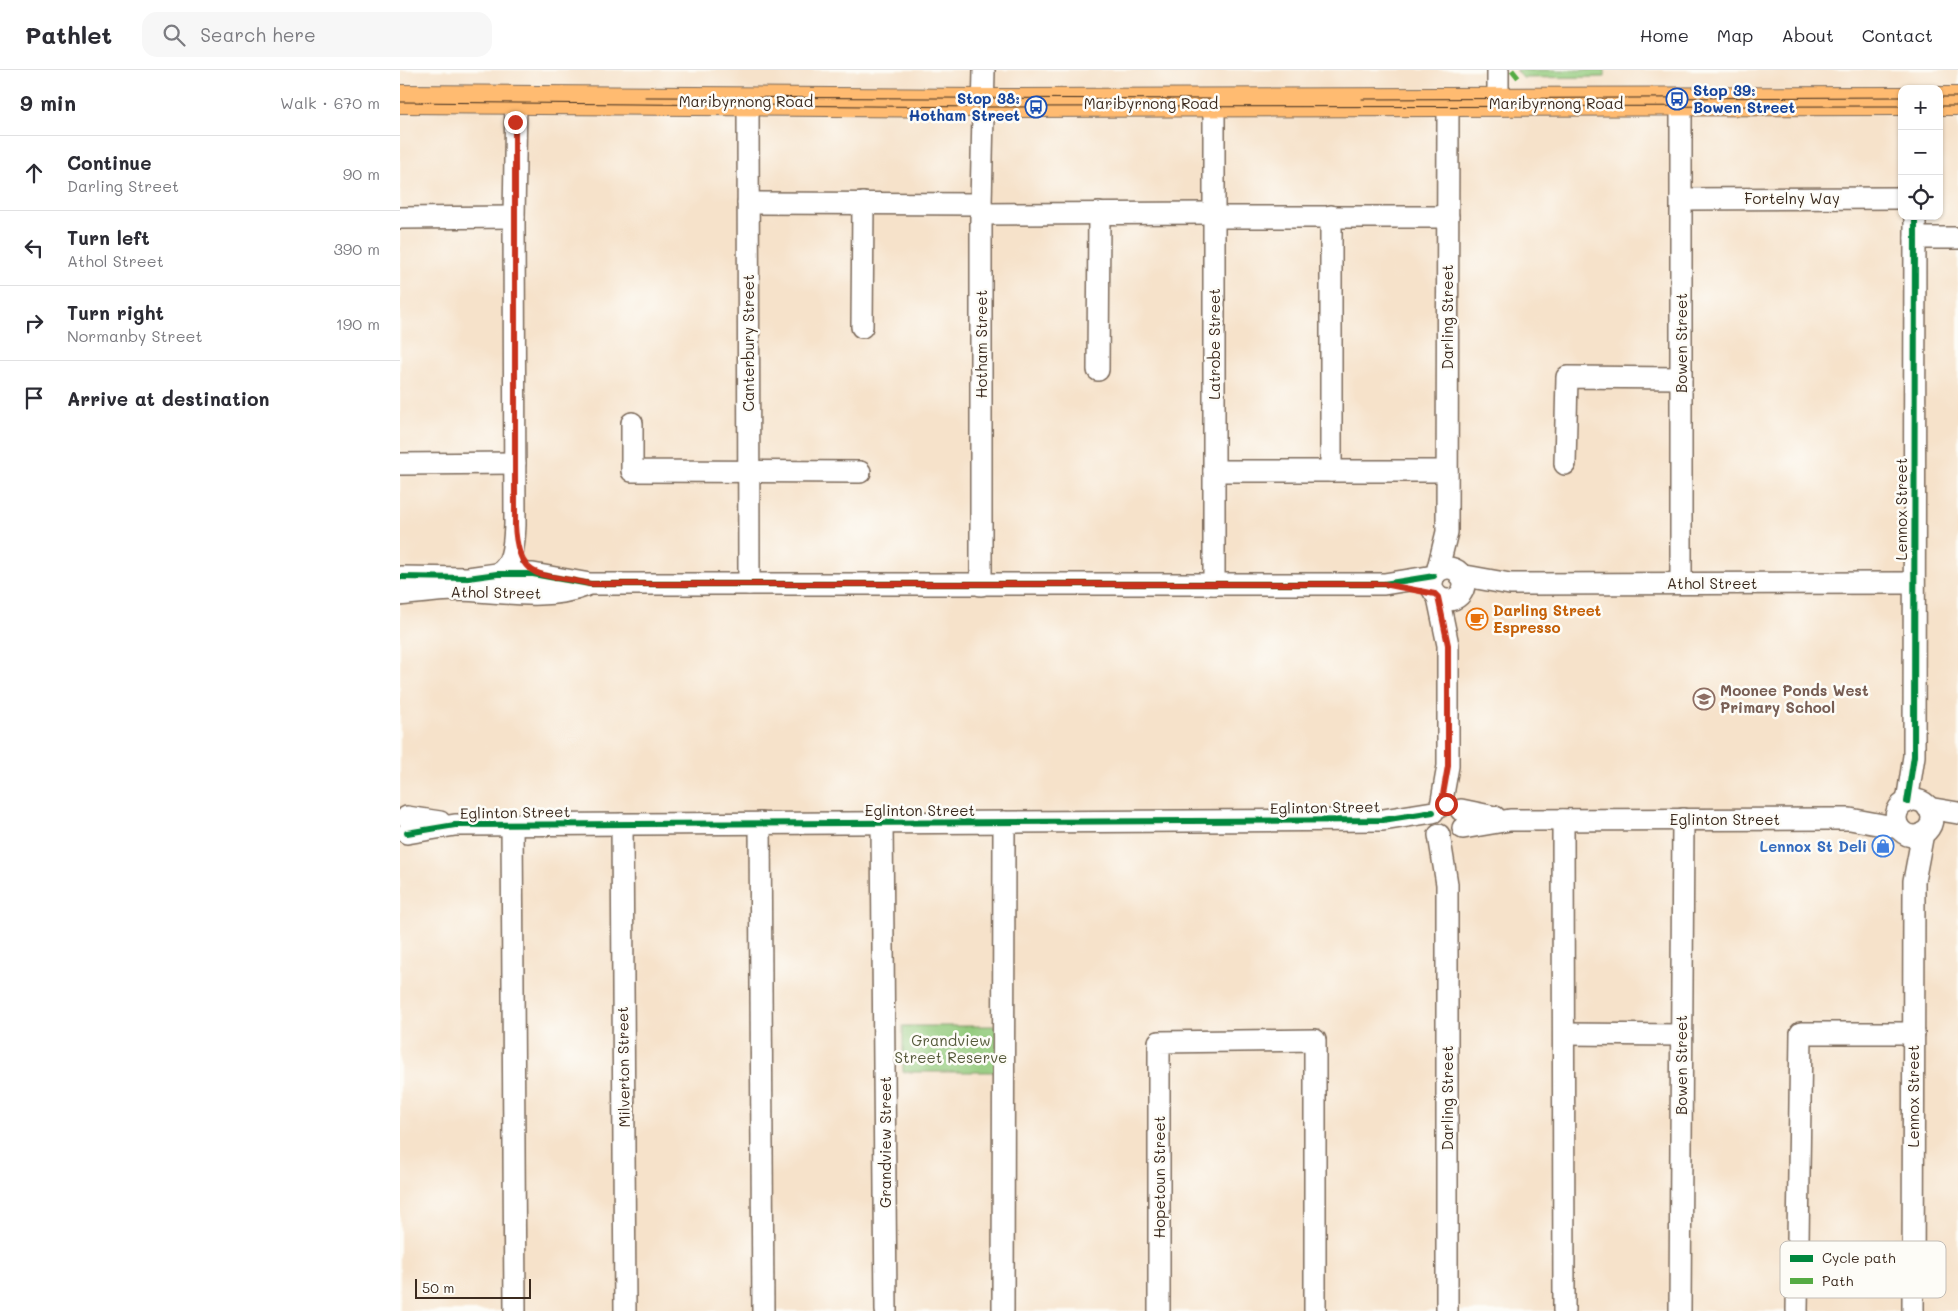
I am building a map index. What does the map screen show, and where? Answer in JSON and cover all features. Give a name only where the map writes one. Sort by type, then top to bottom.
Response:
[{"type":"main road","name":"Maribyrnong Road","points":[[400,100],[983,103],[1898,101]]},
{"type":"main road","points":[[1943,101],[1958,102]]},
{"type":"street","name":"Hotham Street","points":[[981,585],[981,209],[984,70]]},
{"type":"street","points":[[1498,70],[1498,103]]},
{"type":"street","points":[[505,577],[512,552],[515,525],[514,217],[516,100]]},
{"type":"street","name":"Canterbury Street","points":[[748,102],[749,584]]},
{"type":"street","name":"Bowen Street","points":[[1681,102],[1681,583]]},
{"type":"street","name":"Latrobe Street","points":[[1214,103],[1214,584]]},
{"type":"street","name":"Darling Street","points":[[1447,1311],[1448,103]]},
{"type":"street","name":"Fortelny Way","points":[[1681,199],[1898,198]]},
{"type":"street","points":[[748,203],[863,203],[1099,213],[1448,217]]},
{"type":"street","points":[[862,327],[863,203]]},
{"type":"street","points":[[1098,370],[1099,213]]},
{"type":"street","points":[[1331,216],[1332,471]]},
{"type":"street","points":[[400,218],[514,217]]},
{"type":"street","name":"Lennox Street","points":[[1913,1241],[1915,220]]},
{"type":"street","points":[[1915,238],[1958,238]]},
{"type":"street","points":[[1565,464],[1567,377],[1681,378]]},
{"type":"street","points":[[632,422],[632,471],[860,472]]},
{"type":"street","points":[[400,464],[516,462]]},
{"type":"street","points":[[1214,472],[1447,471]]},
{"type":"street","points":[[515,525],[519,554],[534,578]]},
{"type":"street","name":"Athol Street","points":[[400,577],[534,578],[572,591],[590,584],[1448,585],[1913,583]]},
{"type":"street","name":"Athol Street","points":[[409,594],[457,590],[505,577]]},
{"type":"street","points":[[400,604],[409,594]]},
{"type":"street","name":"Eglinton Street","points":[[402,820],[455,825],[1850,819],[1914,818],[1958,814]]},
{"type":"street","name":"Eglinton Street","points":[[1914,818],[1958,822]]},
{"type":"street","name":"Bowen Street","points":[[1680,1311],[1683,819]]},
{"type":"street","points":[[1563,820],[1565,1034],[1564,1311]]},
{"type":"street","name":"Grandview Street","points":[[882,822],[886,1311]]},
{"type":"street","points":[[1003,1311],[1004,822]]},
{"type":"street","points":[[760,823],[763,1311]]},
{"type":"street","points":[[512,824],[516,1311]]},
{"type":"street","name":"Milverton Street","points":[[622,824],[625,1311]]},
{"type":"street","points":[[1798,1241],[1801,1033],[1914,1033]]},
{"type":"street","points":[[1565,1034],[1682,1035]]},
{"type":"street","name":"Hopetoun Street","points":[[1159,1311],[1160,1042],[1315,1040],[1315,1311]]},
{"type":"street","points":[[1797,1298],[1797,1311]]},
{"type":"street","name":"Lennox Street","points":[[1913,1298],[1913,1311]]},
{"type":"green space","points":[[1516,70],[1605,70],[1605,77],[1523,78]]},
{"type":"green space","name":"Grandview Street Reserve","points":[[903,1026],[999,1026],[999,1072],[903,1072]]},
{"type":"tram line","points":[[645,97],[1210,99]]},
{"type":"tram line","points":[[1362,99],[1898,97]]},
{"type":"tram line","points":[[1943,97],[1958,97]]},
{"type":"tram line","points":[[400,102],[983,107],[1898,106]]},
{"type":"tram line","points":[[1943,106],[1958,106]]},
{"type":"marked path","points":[[1512,70],[1520,80]]},
{"type":"cycle path","points":[[1907,802],[1914,756],[1915,220]]},
{"type":"cycle path","points":[[400,577],[468,578],[497,574],[533,574],[590,584],[1384,584],[1434,576]]},
{"type":"cycle path","points":[[407,833],[455,825],[1383,820],[1433,812]]},
{"type":"place","name":"Stop 39: Bowen Street","points":[[1677,99]]},
{"type":"place","name":"Stop 38: Hotham Street","points":[[1036,107]]},
{"type":"place","name":"Darling Street Espresso","points":[[1477,619]]},
{"type":"place","name":"Moonee Ponds West Primary School","points":[[1704,699]]},
{"type":"place","name":"Lennox St Deli","points":[[1883,846]]},
{"type":"route","points":[[515,122],[515,525],[519,554],[529,570],[590,584],[626,585],[1384,584],[1435,594],[1438,597],[1448,645],[1448,766],[1441,806],[1446,804]]}]
